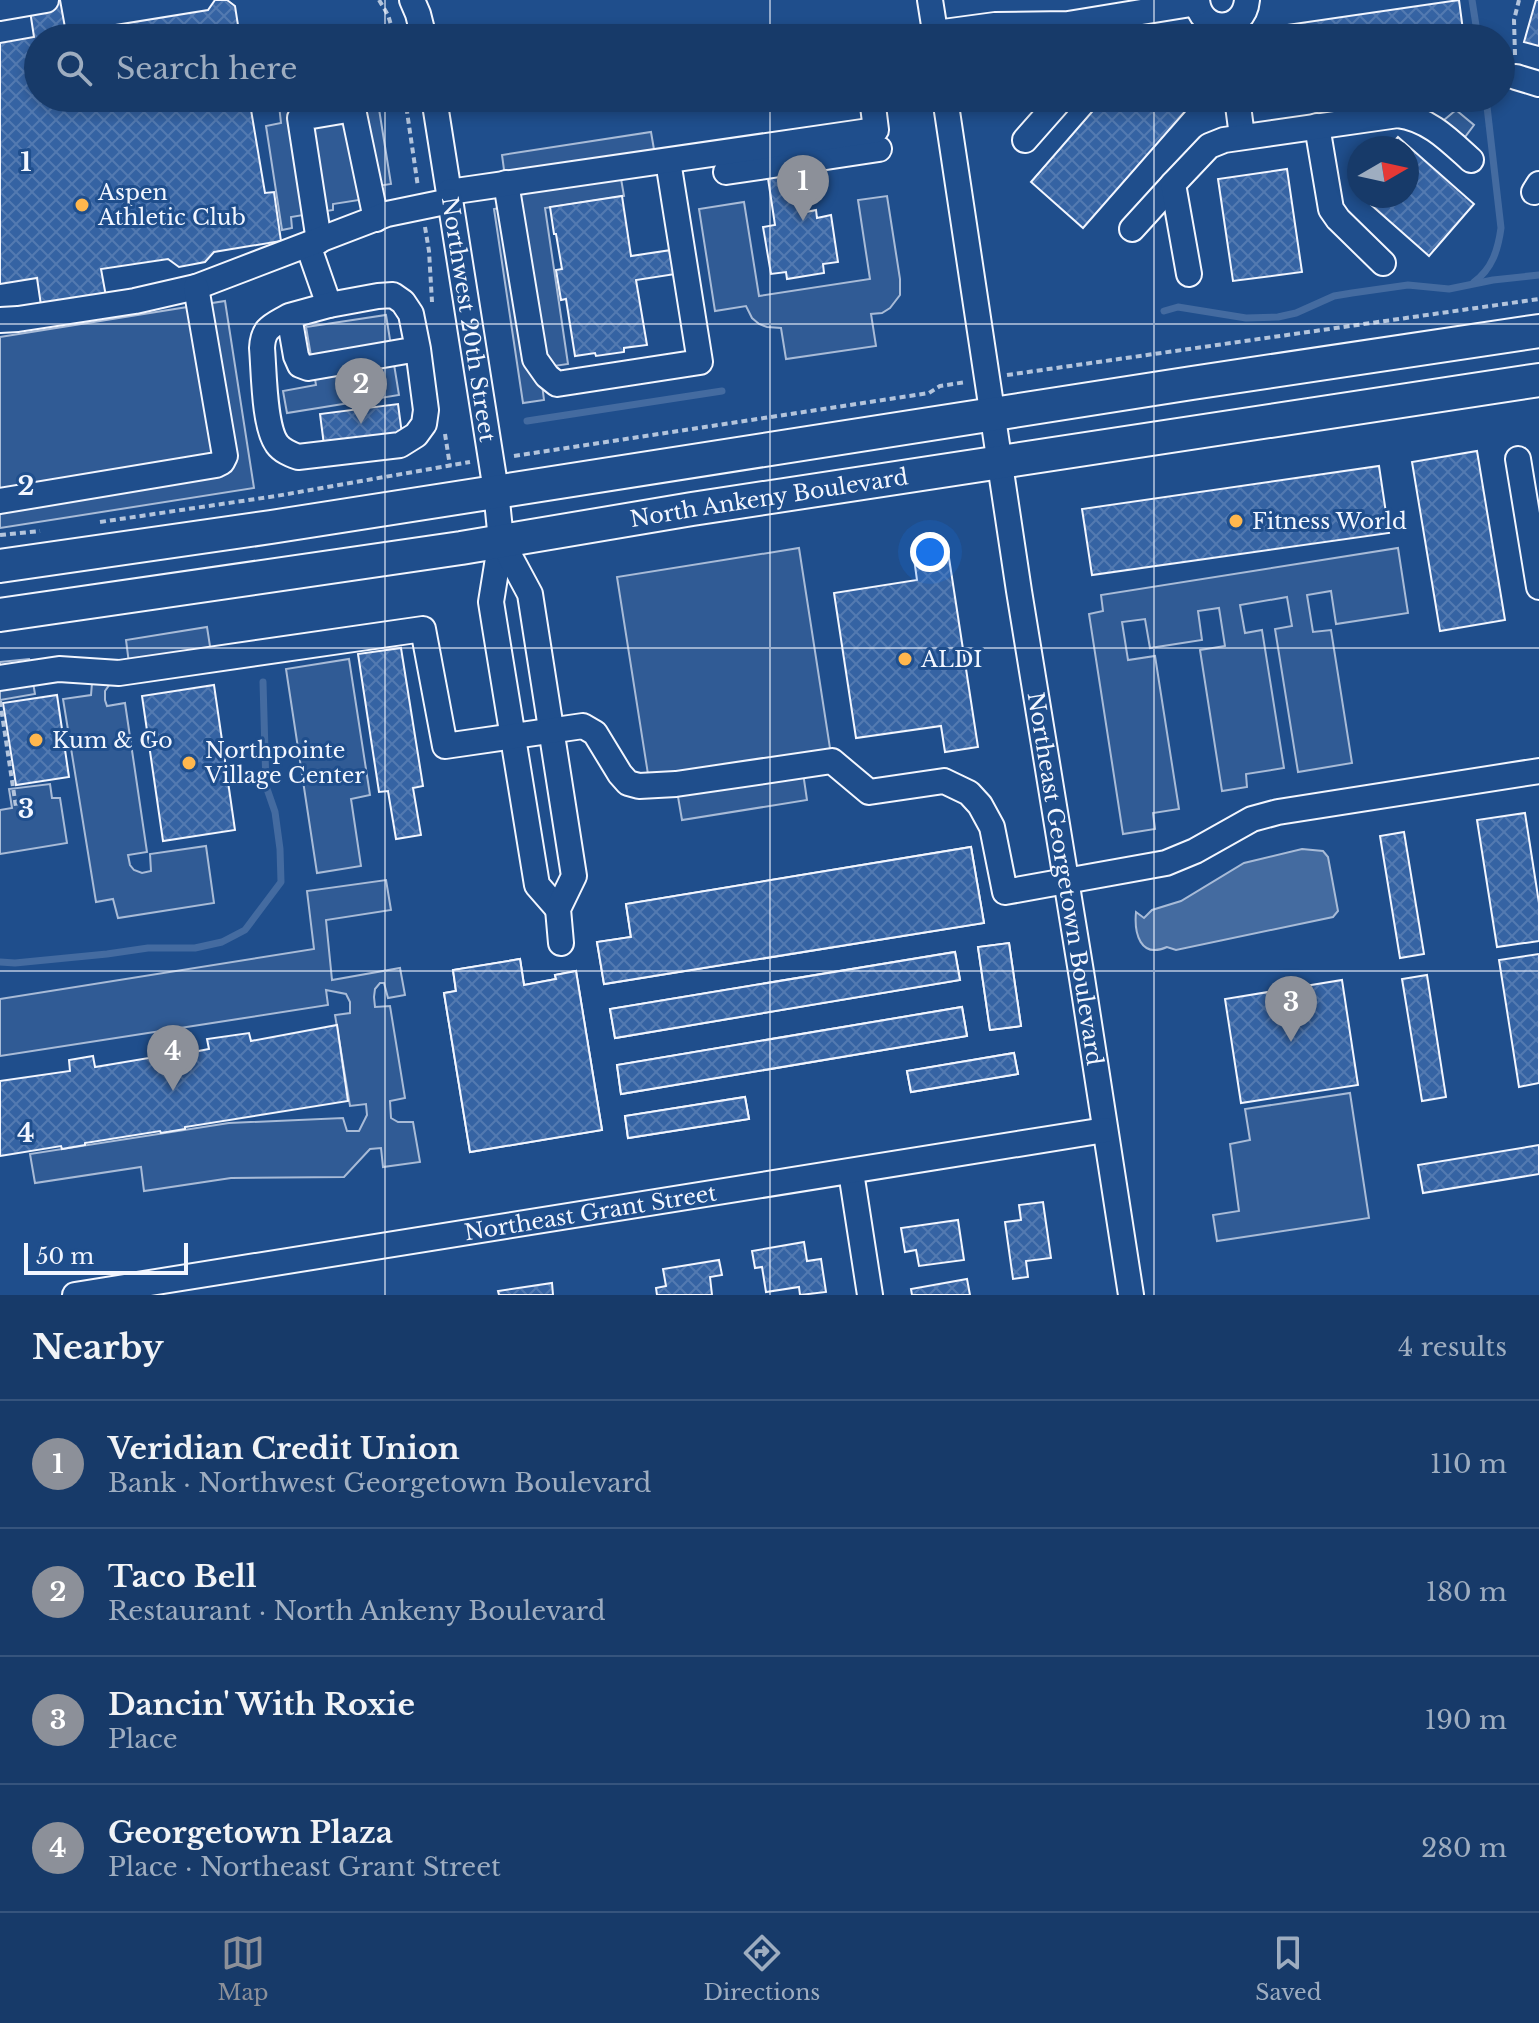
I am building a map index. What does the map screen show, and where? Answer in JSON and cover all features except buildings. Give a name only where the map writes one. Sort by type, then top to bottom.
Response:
[{"type":"main road","points":[[0,566],[1539,331]]},
{"type":"main road","name":"North Ankeny Boulevard","points":[[0,615],[327,568],[1539,380]]},
{"type":"street","points":[[0,8],[46,0]]},
{"type":"street","points":[[412,0],[420,24]]},
{"type":"street","points":[[930,0],[934,24]]},
{"type":"street","points":[[1233,24],[1242,15],[1247,0]]},
{"type":"street","points":[[1117,24],[1197,2],[1203,18],[1212,24]]},
{"type":"street","points":[[329,305],[314,243],[300,118],[335,112]]},
{"type":"street","points":[[354,112],[376,219]]},
{"type":"street","name":"Northwest 20th Street","points":[[436,112],[501,540]]},
{"type":"street","points":[[0,320],[135,301],[196,287],[387,214],[506,183],[876,130],[874,112]]},
{"type":"street","name":"Northeast Georgetown Boulevard","points":[[947,112],[1131,1295]]},
{"type":"street","points":[[1025,140],[1050,112]]},
{"type":"street","points":[[1239,112],[1242,136]]},
{"type":"street","points":[[1132,229],[1209,146],[1242,136],[1386,116],[1410,116],[1427,123],[1471,160]]},
{"type":"street","points":[[1317,126],[1331,209],[1383,263]]},
{"type":"street","points":[[726,172],[879,149]]},
{"type":"street","points":[[506,183],[535,359],[557,384],[700,362],[668,161]]},
{"type":"street","points":[[1173,184],[1189,274]]},
{"type":"street","points":[[0,501],[222,462],[225,456],[196,287]]},
{"type":"street","points":[[393,295],[403,302],[411,314],[426,410],[424,424],[416,435],[400,445],[298,457],[277,444],[270,429],[263,337],[267,329],[289,316],[329,305],[393,295]]},
{"type":"street","points":[[289,316],[296,356],[300,365],[308,368],[418,349]]},
{"type":"street","points":[[1518,459],[1539,587]]},
{"type":"street","points":[[501,540],[530,594],[574,876],[558,909],[561,943]]},
{"type":"street","points":[[501,540],[491,602],[537,885],[558,909]]},
{"type":"street","points":[[0,678],[59,669],[119,673],[423,629],[445,746],[583,726],[595,733],[628,783],[639,786],[676,784],[832,761],[869,792],[944,781],[969,793],[980,805],[992,827],[1005,892],[1166,863],[1195,851],[1252,819],[1278,812],[1539,771]]},
{"type":"street","name":"Northeast Grant Street","points":[[91,1294],[1105,1130]]},
{"type":"street","points":[[851,1172],[870,1295]]},
{"type":"path","points":[[379,0],[391,24]]},
{"type":"path","points":[[1515,24],[1519,0]]},
{"type":"path","points":[[1515,25],[1527,80]]},
{"type":"path","points":[[407,112],[429,251],[432,306]]},
{"type":"path","points":[[87,525],[276,496],[490,457],[527,456],[929,393],[940,386],[987,378],[1539,299]]},
{"type":"path","points":[[445,430],[450,466]]},
{"type":"path","points":[[0,535],[45,530]]},
{"type":"path","points":[[0,701],[16,807]]},
{"type":"shaded area","points":[[280,112],[379,112],[391,184],[377,186],[378,197],[333,204],[333,210],[291,217],[292,228],[282,230],[266,126],[281,123]]},
{"type":"shaded area","points":[[1458,112],[1474,125],[1465,137],[1444,120]]},
{"type":"shaded area","points":[[651,132],[656,161],[619,167],[624,196],[545,208],[568,364],[540,368],[544,400],[523,403],[494,209],[509,206],[502,155]]},
{"type":"shaded area","points":[[887,196],[900,295],[890,308],[871,314],[876,346],[786,359],[781,328],[759,324],[746,306],[715,311],[699,209],[744,202],[759,296],[870,279],[858,200]]},
{"type":"shaded area","points":[[225,301],[254,488],[0,528],[0,337]]},
{"type":"shaded area","points":[[386,315],[399,395],[287,413],[283,391],[316,385],[306,327]]},
{"type":"shaded area","points":[[799,548],[832,761],[802,766],[807,800],[682,820],[676,785],[650,787],[617,577]]},
{"type":"shaded area","points":[[1398,548],[1408,613],[1336,624],[1331,591],[1307,595],[1313,632],[1331,630],[1352,763],[1298,772],[1275,629],[1292,626],[1287,597],[1240,605],[1245,633],[1262,630],[1284,768],[1246,774],[1247,787],[1222,791],[1200,650],[1225,646],[1219,608],[1198,611],[1202,640],[1150,648],[1145,619],[1122,622],[1128,660],[1155,656],[1179,809],[1153,813],[1155,829],[1123,834],[1089,614],[1103,611],[1101,595]]},
{"type":"shaded area","points":[[207,627],[212,659],[110,684],[105,691],[105,700],[107,706],[125,703],[147,852],[128,855],[130,865],[142,873],[151,871],[150,854],[206,846],[214,903],[118,918],[113,899],[96,902],[63,699],[91,695],[93,671],[130,671],[126,640]]},
{"type":"shaded area","points":[[29,659],[35,694],[0,700],[0,662]]},
{"type":"shaded area","points":[[349,659],[370,795],[351,799],[361,866],[317,873],[286,669]]},
{"type":"shaded area","points":[[50,784],[52,798],[60,798],[67,843],[0,854],[0,810],[12,808],[9,789]]},
{"type":"shaded area","points":[[1302,849],[1323,851],[1328,857],[1338,911],[1333,917],[1176,950],[1167,947],[1150,950],[1141,942],[1136,928],[1136,912],[1144,918],[1152,910],[1181,901],[1244,863]]},
{"type":"shaded area","points":[[386,880],[391,910],[326,920],[332,980],[400,968],[405,995],[388,998],[384,983],[380,983],[375,989],[375,1007],[390,1006],[405,1098],[390,1101],[391,1118],[398,1122],[413,1122],[420,1162],[383,1167],[381,1148],[370,1149],[344,1177],[231,1178],[144,1191],[141,1167],[35,1183],[30,1154],[229,1123],[343,1118],[347,1131],[359,1131],[367,1115],[366,1104],[350,1106],[335,1015],[350,1013],[346,994],[326,990],[328,1005],[0,1056],[0,999],[314,949],[307,891]]},
{"type":"shaded area","points":[[1350,1093],[1369,1218],[1217,1241],[1213,1215],[1239,1211],[1230,1144],[1250,1140],[1245,1109]]},
{"type":"waterway","points":[[1472,0],[1476,24]]},
{"type":"waterway","points":[[1474,282],[1493,258],[1501,228],[1488,112]]},
{"type":"waterway","points":[[1164,311],[1178,307],[1246,318],[1278,317],[1296,313],[1334,296],[1352,293],[1408,285],[1449,289],[1539,275]]},
{"type":"waterway","points":[[527,421],[722,391]]},
{"type":"waterway","points":[[0,962],[15,963],[148,948],[195,948],[222,942],[245,930],[281,882],[275,812],[266,786],[263,682]]},
{"type":"place","name":"Aspen Athletic Club","points":[[82,205]]},
{"type":"place","name":"Veridian Credit Union","points":[[803,221]]},
{"type":"place","name":"Taco Bell","points":[[361,424]]},
{"type":"place","name":"Fitness World","points":[[1236,521]]},
{"type":"place","name":"ALDI","points":[[905,659]]},
{"type":"place","name":"Kum & Go","points":[[36,740]]},
{"type":"place","name":"Northpointe Village Center","points":[[189,763]]},
{"type":"place","name":"Dancin' With Roxie","points":[[1291,1042]]},
{"type":"place","name":"Georgetown Plaza","points":[[173,1091]]}]
